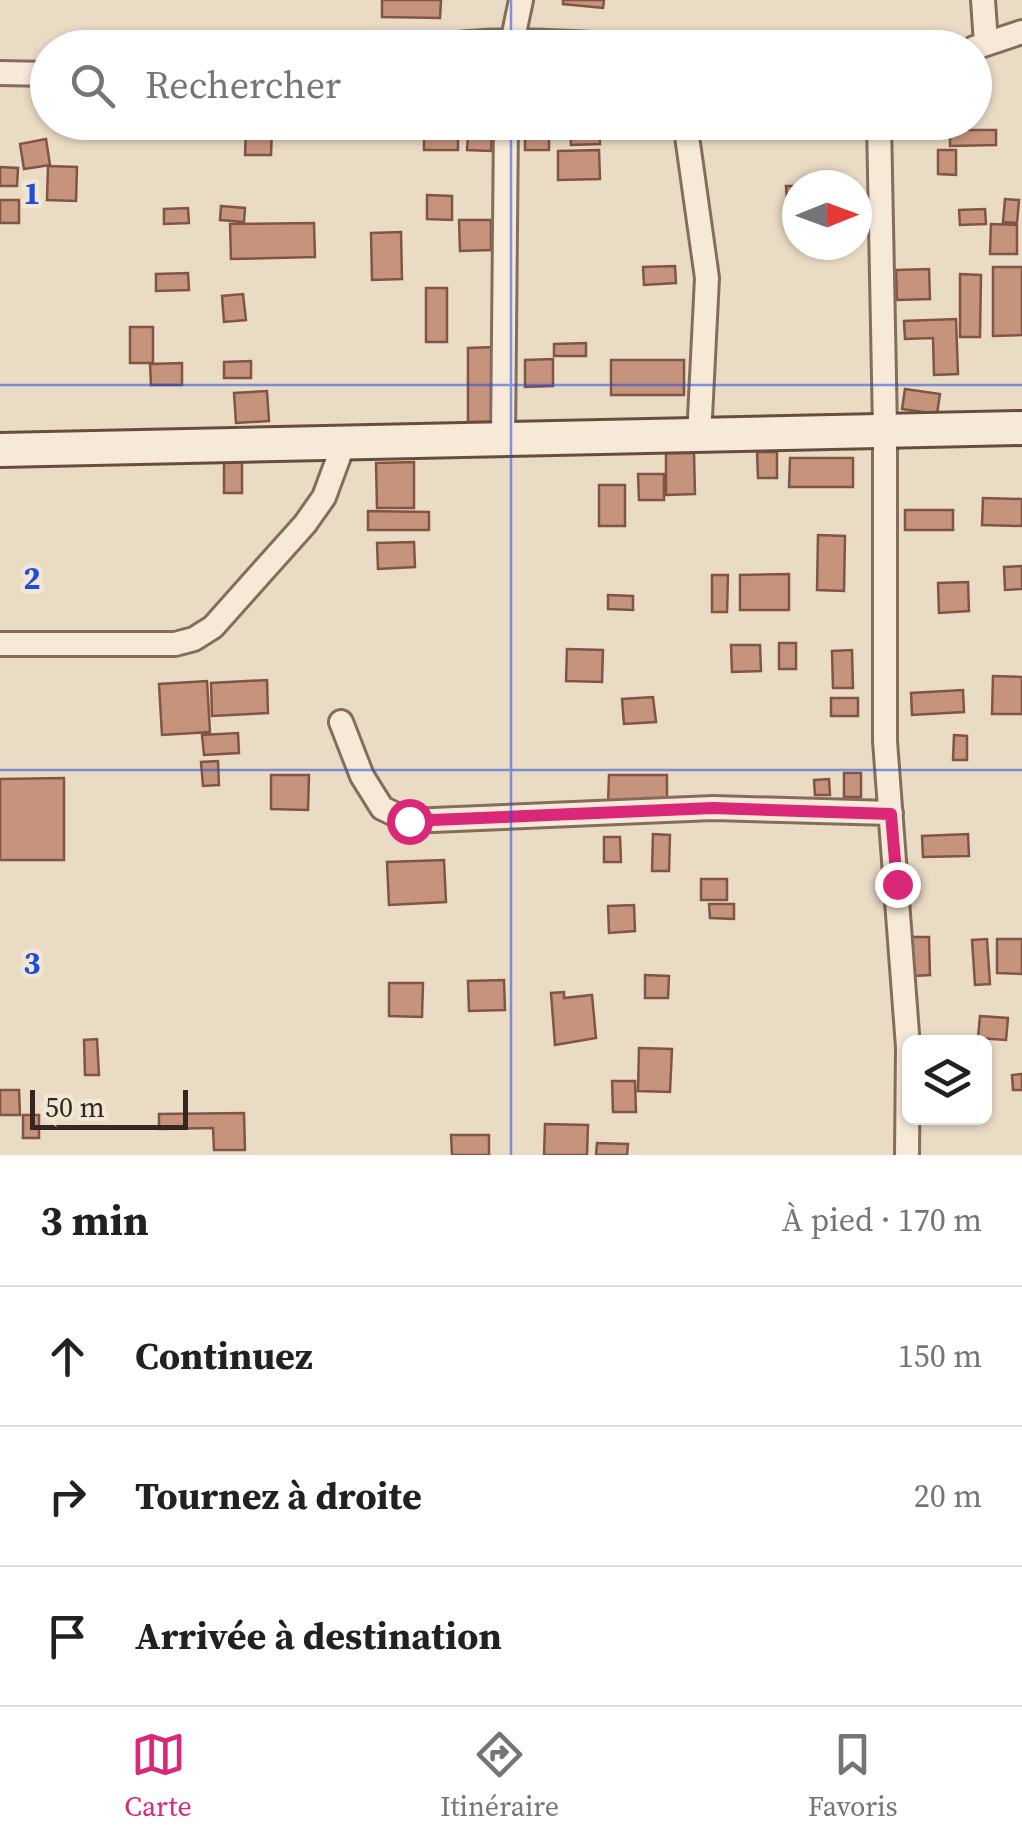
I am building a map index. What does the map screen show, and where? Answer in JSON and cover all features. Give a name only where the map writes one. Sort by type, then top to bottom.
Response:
[{"type":"main road","points":[[0,450],[1022,428]]},
{"type":"street","points":[[515,30],[521,0]]},
{"type":"street","points":[[981,30],[982,0]]},
{"type":"street","points":[[992,41],[1022,32]]},
{"type":"street","points":[[0,73],[30,74]]},
{"type":"street","points":[[503,440],[506,140]]},
{"type":"street","points":[[688,140],[707,278],[699,437]]},
{"type":"street","points":[[879,140],[885,429],[884,706],[908,1047],[907,1155]]},
{"type":"street","points":[[0,644],[175,644],[194,639],[212,627],[305,524],[324,497],[344,443]]},
{"type":"street","points":[[341,722],[362,776],[382,808],[409,821],[713,808],[891,814]]},
{"type":"building","points":[[382,0],[441,0],[440,18],[382,17]]},
{"type":"building","points":[[563,0],[604,0],[603,8],[563,4]]},
{"type":"building","points":[[992,130],[996,130],[996,145],[950,146],[950,140],[992,140]]},
{"type":"building","points":[[46,140],[50,165],[24,169],[20,144]]},
{"type":"building","points":[[246,140],[272,140],[271,155],[245,155]]},
{"type":"building","points":[[424,140],[458,140],[458,150],[424,150]]},
{"type":"building","points":[[468,140],[492,140],[491,151],[467,150]]},
{"type":"building","points":[[525,140],[549,140],[549,150],[525,150]]},
{"type":"building","points":[[571,140],[600,140],[600,144],[571,145]]},
{"type":"building","points":[[599,150],[600,179],[558,180],[558,151]]},
{"type":"building","points":[[938,150],[956,150],[956,175],[938,174]]},
{"type":"building","points":[[48,166],[77,167],[76,201],[47,200]]},
{"type":"building","points":[[0,167],[18,168],[17,186],[0,186]]},
{"type":"building","points":[[427,195],[452,196],[452,220],[427,219]]},
{"type":"building","points":[[1005,199],[1019,200],[1017,223],[1003,222]]},
{"type":"building","points":[[0,200],[19,200],[19,223],[0,223]]},
{"type":"building","points":[[221,206],[245,208],[244,222],[220,220]]},
{"type":"building","points":[[188,208],[189,223],[164,224],[164,209]]},
{"type":"building","points":[[985,209],[986,224],[960,225],[959,210]]},
{"type":"building","points":[[459,220],[491,220],[491,250],[460,251]]},
{"type":"building","points":[[314,223],[315,257],[231,259],[230,224]]},
{"type":"building","points":[[991,224],[1017,225],[1017,254],[990,254]]},
{"type":"building","points":[[401,232],[402,279],[372,280],[371,233]]},
{"type":"building","points":[[675,266],[676,283],[644,285],[643,267]]},
{"type":"building","points":[[993,267],[1022,267],[1022,335],[993,336]]},
{"type":"building","points":[[929,269],[930,299],[897,300],[896,270]]},
{"type":"building","points":[[188,273],[189,290],[156,291],[156,274]]},
{"type":"building","points":[[960,274],[981,275],[980,337],[960,337]]},
{"type":"building","points":[[426,288],[447,288],[447,342],[426,342]]},
{"type":"building","points":[[243,294],[246,320],[224,322],[222,296]]},
{"type":"building","points":[[956,319],[958,374],[934,375],[933,338],[905,339],[904,321]]},
{"type":"building","points":[[130,327],[153,327],[153,363],[130,363]]},
{"type":"building","points":[[586,343],[586,356],[554,356],[554,344]]},
{"type":"building","points":[[494,347],[495,422],[468,422],[468,348]]},
{"type":"building","points":[[553,359],[553,386],[525,387],[525,360]]},
{"type":"building","points":[[611,360],[684,360],[684,395],[611,395]]},
{"type":"building","points":[[251,361],[251,378],[224,378],[224,362]]},
{"type":"building","points":[[182,363],[182,385],[151,385],[150,364]]},
{"type":"building","points":[[905,389],[940,394],[937,414],[902,409]]},
{"type":"building","points":[[267,391],[269,421],[236,423],[234,393]]},
{"type":"building","points":[[757,452],[777,452],[777,478],[758,478]]},
{"type":"building","points":[[666,453],[694,453],[695,494],[666,495]]},
{"type":"building","points":[[790,458],[853,458],[853,487],[789,487]]},
{"type":"building","points":[[224,462],[242,462],[242,493],[224,493]]},
{"type":"building","points":[[414,462],[414,508],[377,508],[376,463]]},
{"type":"building","points":[[638,474],[664,474],[664,500],[639,500]]},
{"type":"building","points":[[599,485],[625,485],[625,526],[599,526]]},
{"type":"building","points":[[983,498],[1022,499],[1022,526],[982,525]]},
{"type":"building","points":[[905,510],[953,510],[953,530],[905,530]]},
{"type":"building","points":[[368,511],[429,512],[429,530],[368,530]]},
{"type":"building","points":[[818,535],[845,536],[844,591],[817,590]]},
{"type":"building","points":[[414,542],[415,567],[378,569],[377,543]]},
{"type":"building","points":[[1022,566],[1022,589],[1005,590],[1004,567]]},
{"type":"building","points":[[789,574],[789,610],[740,610],[740,575]]},
{"type":"building","points":[[712,575],[728,575],[727,612],[712,612]]},
{"type":"building","points":[[968,582],[969,611],[939,613],[938,583]]},
{"type":"building","points":[[608,595],[633,596],[633,610],[608,609]]},
{"type":"building","points":[[779,643],[796,643],[796,669],[779,669]]},
{"type":"building","points":[[731,645],[760,645],[761,671],[732,672]]},
{"type":"building","points":[[567,649],[603,650],[602,682],[566,681]]},
{"type":"building","points":[[852,650],[853,688],[833,688],[832,651]]},
{"type":"building","points":[[993,676],[1022,677],[1022,714],[992,714]]},
{"type":"building","points":[[267,680],[268,713],[212,716],[211,683]]},
{"type":"building","points":[[207,681],[210,732],[162,735],[159,684]]},
{"type":"building","points":[[963,690],[964,712],[912,715],[911,693]]},
{"type":"building","points":[[653,697],[656,722],[624,724],[622,699]]},
{"type":"building","points":[[831,698],[858,698],[858,716],[831,716]]},
{"type":"building","points":[[238,733],[239,753],[204,755],[202,735]]},
{"type":"building","points":[[954,735],[967,736],[967,760],[953,760]]},
{"type":"building","points":[[218,761],[219,785],[203,786],[201,762]]},
{"type":"building","points":[[844,773],[861,773],[861,797],[844,797]]},
{"type":"building","points":[[271,775],[309,775],[308,810],[271,809]]},
{"type":"building","points":[[609,775],[667,775],[667,804],[608,804]]},
{"type":"building","points":[[64,778],[64,860],[0,860],[0,779]]},
{"type":"building","points":[[829,779],[830,795],[815,795],[814,780]]},
{"type":"building","points":[[653,834],[670,835],[669,871],[652,871]]},
{"type":"building","points":[[968,834],[969,856],[923,857],[922,836]]},
{"type":"building","points":[[604,837],[620,837],[621,862],[604,862]]},
{"type":"building","points":[[444,860],[446,902],[389,905],[387,862]]},
{"type":"building","points":[[701,879],[727,879],[727,900],[701,900]]},
{"type":"building","points":[[709,904],[734,904],[734,919],[710,918]]},
{"type":"building","points":[[634,905],[635,931],[609,933],[608,906]]},
{"type":"building","points":[[912,937],[929,937],[930,975],[914,976]]},
{"type":"building","points":[[987,939],[990,984],[975,985],[972,940]]},
{"type":"building","points":[[997,939],[1022,939],[1022,974],[997,973]]},
{"type":"building","points":[[645,975],[669,976],[668,998],[645,998]]},
{"type":"building","points":[[504,980],[505,1010],[469,1011],[468,981]]},
{"type":"building","points":[[389,983],[423,983],[422,1017],[389,1016]]},
{"type":"building","points":[[564,992],[564,998],[592,995],[596,1038],[555,1045],[551,993]]},
{"type":"building","points":[[980,1016],[1008,1018],[1006,1040],[978,1035]]},
{"type":"building","points":[[97,1039],[99,1075],[85,1075],[84,1040]]},
{"type":"building","points":[[639,1048],[672,1049],[670,1092],[638,1091]]},
{"type":"building","points":[[1022,1074],[1022,1090],[1013,1090],[1012,1075]]},
{"type":"building","points":[[612,1081],[635,1081],[636,1112],[613,1112]]},
{"type":"building","points":[[0,1090],[19,1090],[20,1115],[0,1115]]},
{"type":"building","points":[[244,1113],[245,1150],[214,1150],[213,1128],[159,1129],[159,1114]]},
{"type":"building","points":[[23,1115],[39,1115],[39,1138],[23,1138]]},
{"type":"building","points":[[545,1124],[588,1125],[587,1155],[544,1155]]},
{"type":"building","points":[[451,1135],[489,1135],[489,1155],[452,1155]]},
{"type":"building","points":[[597,1143],[628,1144],[627,1155],[596,1155]]},
{"type":"route","points":[[409,821],[713,808],[891,814],[897,884]]}]
